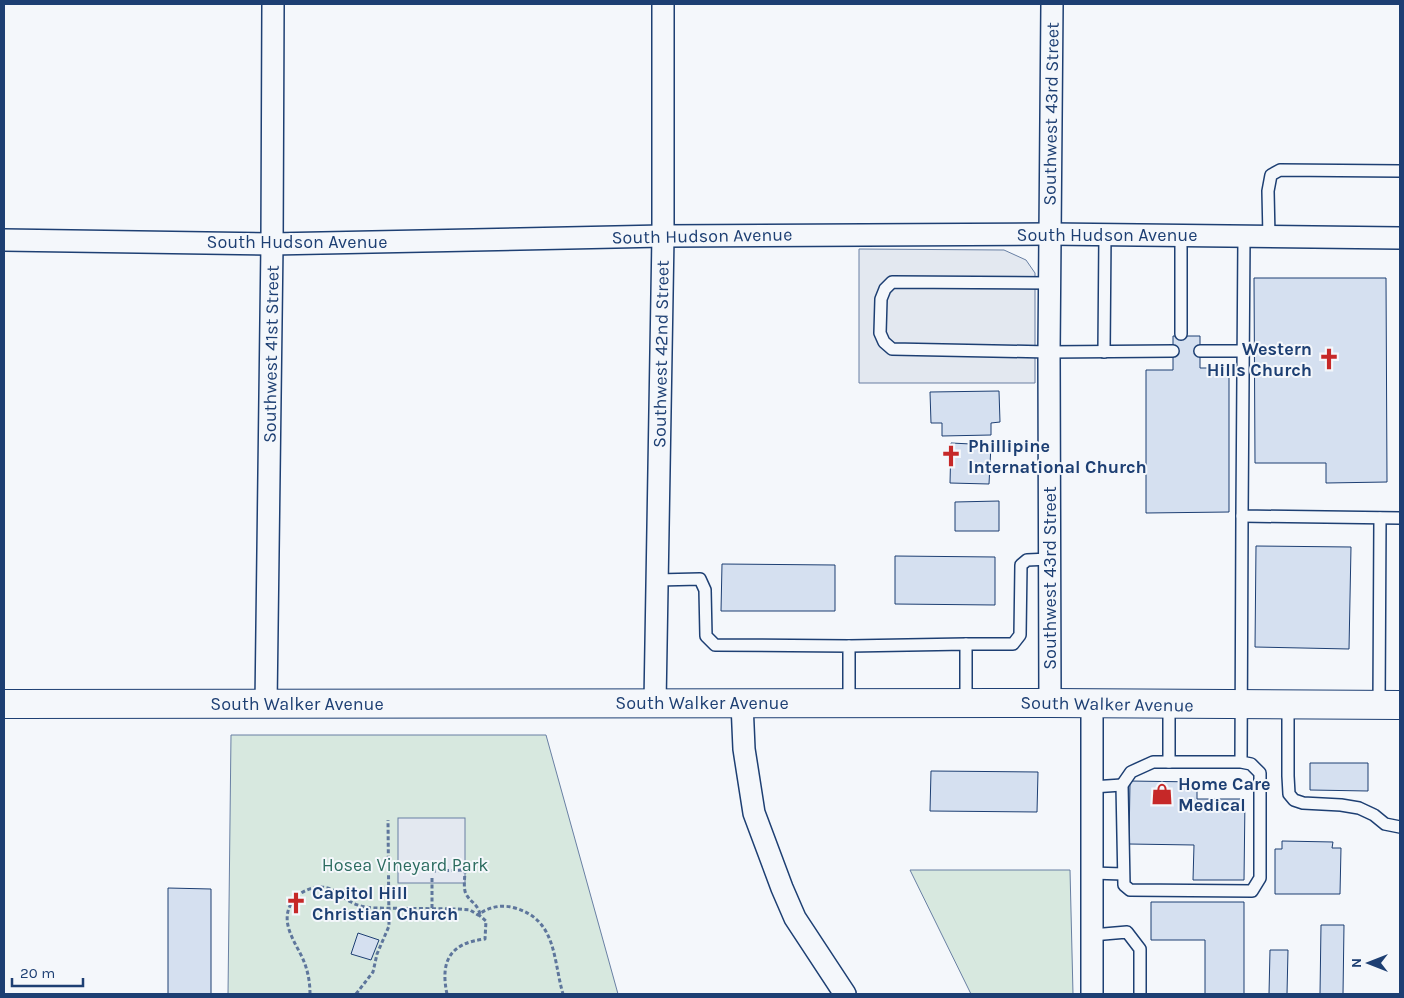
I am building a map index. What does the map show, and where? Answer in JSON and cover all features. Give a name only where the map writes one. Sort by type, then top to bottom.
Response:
[{"type":"main road","name":"South Walker Avenue","points":[[4,704],[1050,703],[1390,705]]},
{"type":"street","name":"Southwest 41st Street","points":[[266,705],[273,4]]},
{"type":"street","name":"Southwest 42nd Street","points":[[655,703],[663,236],[663,4]]},
{"type":"street","name":"Southwest 43rd Street","points":[[1050,703],[1049,283],[1052,4]]},
{"type":"street","name":"South Hudson Avenue","points":[[4,240],[272,244],[663,236],[1050,234],[1400,238]]},
{"type":"street","points":[[742,703],[744,749],[754,813],[795,918],[845,994]]},
{"type":"street","points":[[1092,704],[1092,994]]},
{"type":"lane","points":[[1269,237],[1268,191],[1271,176],[1280,170],[1400,171]]},
{"type":"lane","points":[[1104,352],[1105,235]]},
{"type":"lane","points":[[1181,236],[1181,334]]},
{"type":"lane","points":[[1241,762],[1244,237]]},
{"type":"lane","points":[[1049,283],[892,282],[884,289],[881,299],[880,333],[884,342],[892,349],[1049,352],[1173,350]]},
{"type":"lane","points":[[1200,351],[1244,351]]},
{"type":"lane","points":[[1242,516],[1400,518]]},
{"type":"lane","points":[[1380,518],[1390,705]]},
{"type":"lane","points":[[657,580],[700,579],[705,590],[706,636],[715,645],[1013,644],[1020,635],[1020,565],[1027,560],[1050,559]]},
{"type":"lane","points":[[966,644],[966,703]]},
{"type":"lane","points":[[849,646],[849,703]]},
{"type":"lane","points":[[1169,704],[1169,762]]},
{"type":"lane","points":[[1288,705],[1288,776],[1290,794],[1294,800],[1303,803],[1359,808],[1374,815],[1385,824],[1400,828]]},
{"type":"lane","points":[[1153,762],[1241,762],[1251,764],[1260,773],[1260,878],[1252,891],[1130,890],[1124,885],[1122,785],[1131,772],[1153,762]]},
{"type":"lane","points":[[1092,787],[1122,785]]},
{"type":"lane","points":[[1092,873],[1123,874]]},
{"type":"lane","points":[[1092,935],[1127,932],[1140,948],[1140,994]]},
{"type":"path","points":[[356,994],[373,972],[376,954],[389,926],[388,820]]},
{"type":"path","points":[[432,871],[465,870],[465,891],[467,896],[478,906],[479,914]]},
{"type":"path","points":[[432,878],[432,909]]},
{"type":"path","points":[[310,994],[306,966],[286,923],[289,907],[294,899],[308,889],[318,887],[329,888],[360,906],[389,910],[458,909],[470,910],[479,914],[486,921],[485,938],[467,942],[456,948],[451,954],[445,970],[447,994]]},
{"type":"path","points":[[479,914],[484,910],[494,907],[512,907],[532,915],[541,923],[549,936],[554,950],[558,978],[563,994]]},
{"type":"green space","name":"Hosea Vineyard Park","points":[[231,735],[546,735],[618,994],[228,994]]},
{"type":"green space","points":[[910,870],[1070,870],[1073,994],[971,994]]},
{"type":"shaded area","points":[[859,249],[1004,250],[1026,260],[1035,273],[1035,383],[859,383]]},
{"type":"shaded area","points":[[398,818],[465,818],[465,883],[398,883]]},
{"type":"building","points":[[1254,278],[1386,278],[1387,482],[1326,483],[1326,463],[1255,463]]},
{"type":"building","points":[[1173,336],[1200,336],[1200,368],[1229,368],[1229,512],[1146,513],[1146,370],[1173,370]]},
{"type":"building","points":[[999,391],[1000,422],[991,423],[991,435],[942,436],[942,423],[931,423],[930,392]]},
{"type":"building","points":[[951,443],[991,445],[989,484],[950,483]]},
{"type":"building","points":[[999,501],[999,531],[955,531],[955,502]]},
{"type":"building","points":[[1256,546],[1351,547],[1349,649],[1255,647]]},
{"type":"building","points":[[895,556],[995,557],[995,605],[895,604]]},
{"type":"building","points":[[722,564],[835,565],[835,611],[721,611]]},
{"type":"building","points":[[1310,763],[1368,763],[1368,791],[1310,790]]},
{"type":"building","points":[[931,771],[1038,772],[1037,812],[930,811]]},
{"type":"building","points":[[1130,781],[1197,782],[1197,799],[1245,799],[1244,880],[1193,880],[1194,845],[1129,844]]},
{"type":"building","points":[[1282,841],[1333,842],[1332,848],[1341,848],[1340,894],[1275,894],[1275,849],[1282,849]]},
{"type":"building","points":[[168,888],[211,889],[211,994],[168,994]]},
{"type":"building","points":[[1151,902],[1244,902],[1244,994],[1205,994],[1205,940],[1151,940]]},
{"type":"building","points":[[1321,925],[1344,925],[1343,994],[1320,994]]},
{"type":"building","points":[[358,933],[379,940],[371,960],[351,954]]},
{"type":"building","points":[[1270,950],[1288,950],[1287,994],[1269,994]]},
{"type":"place","name":"Western Hills Church","points":[[1329,359]]},
{"type":"place","name":"Phillipine International Church","points":[[951,456]]},
{"type":"place","name":"Home Care Medical","points":[[1162,794]]},
{"type":"place","name":"Capitol Hill Christian Church","points":[[296,903]]}]
